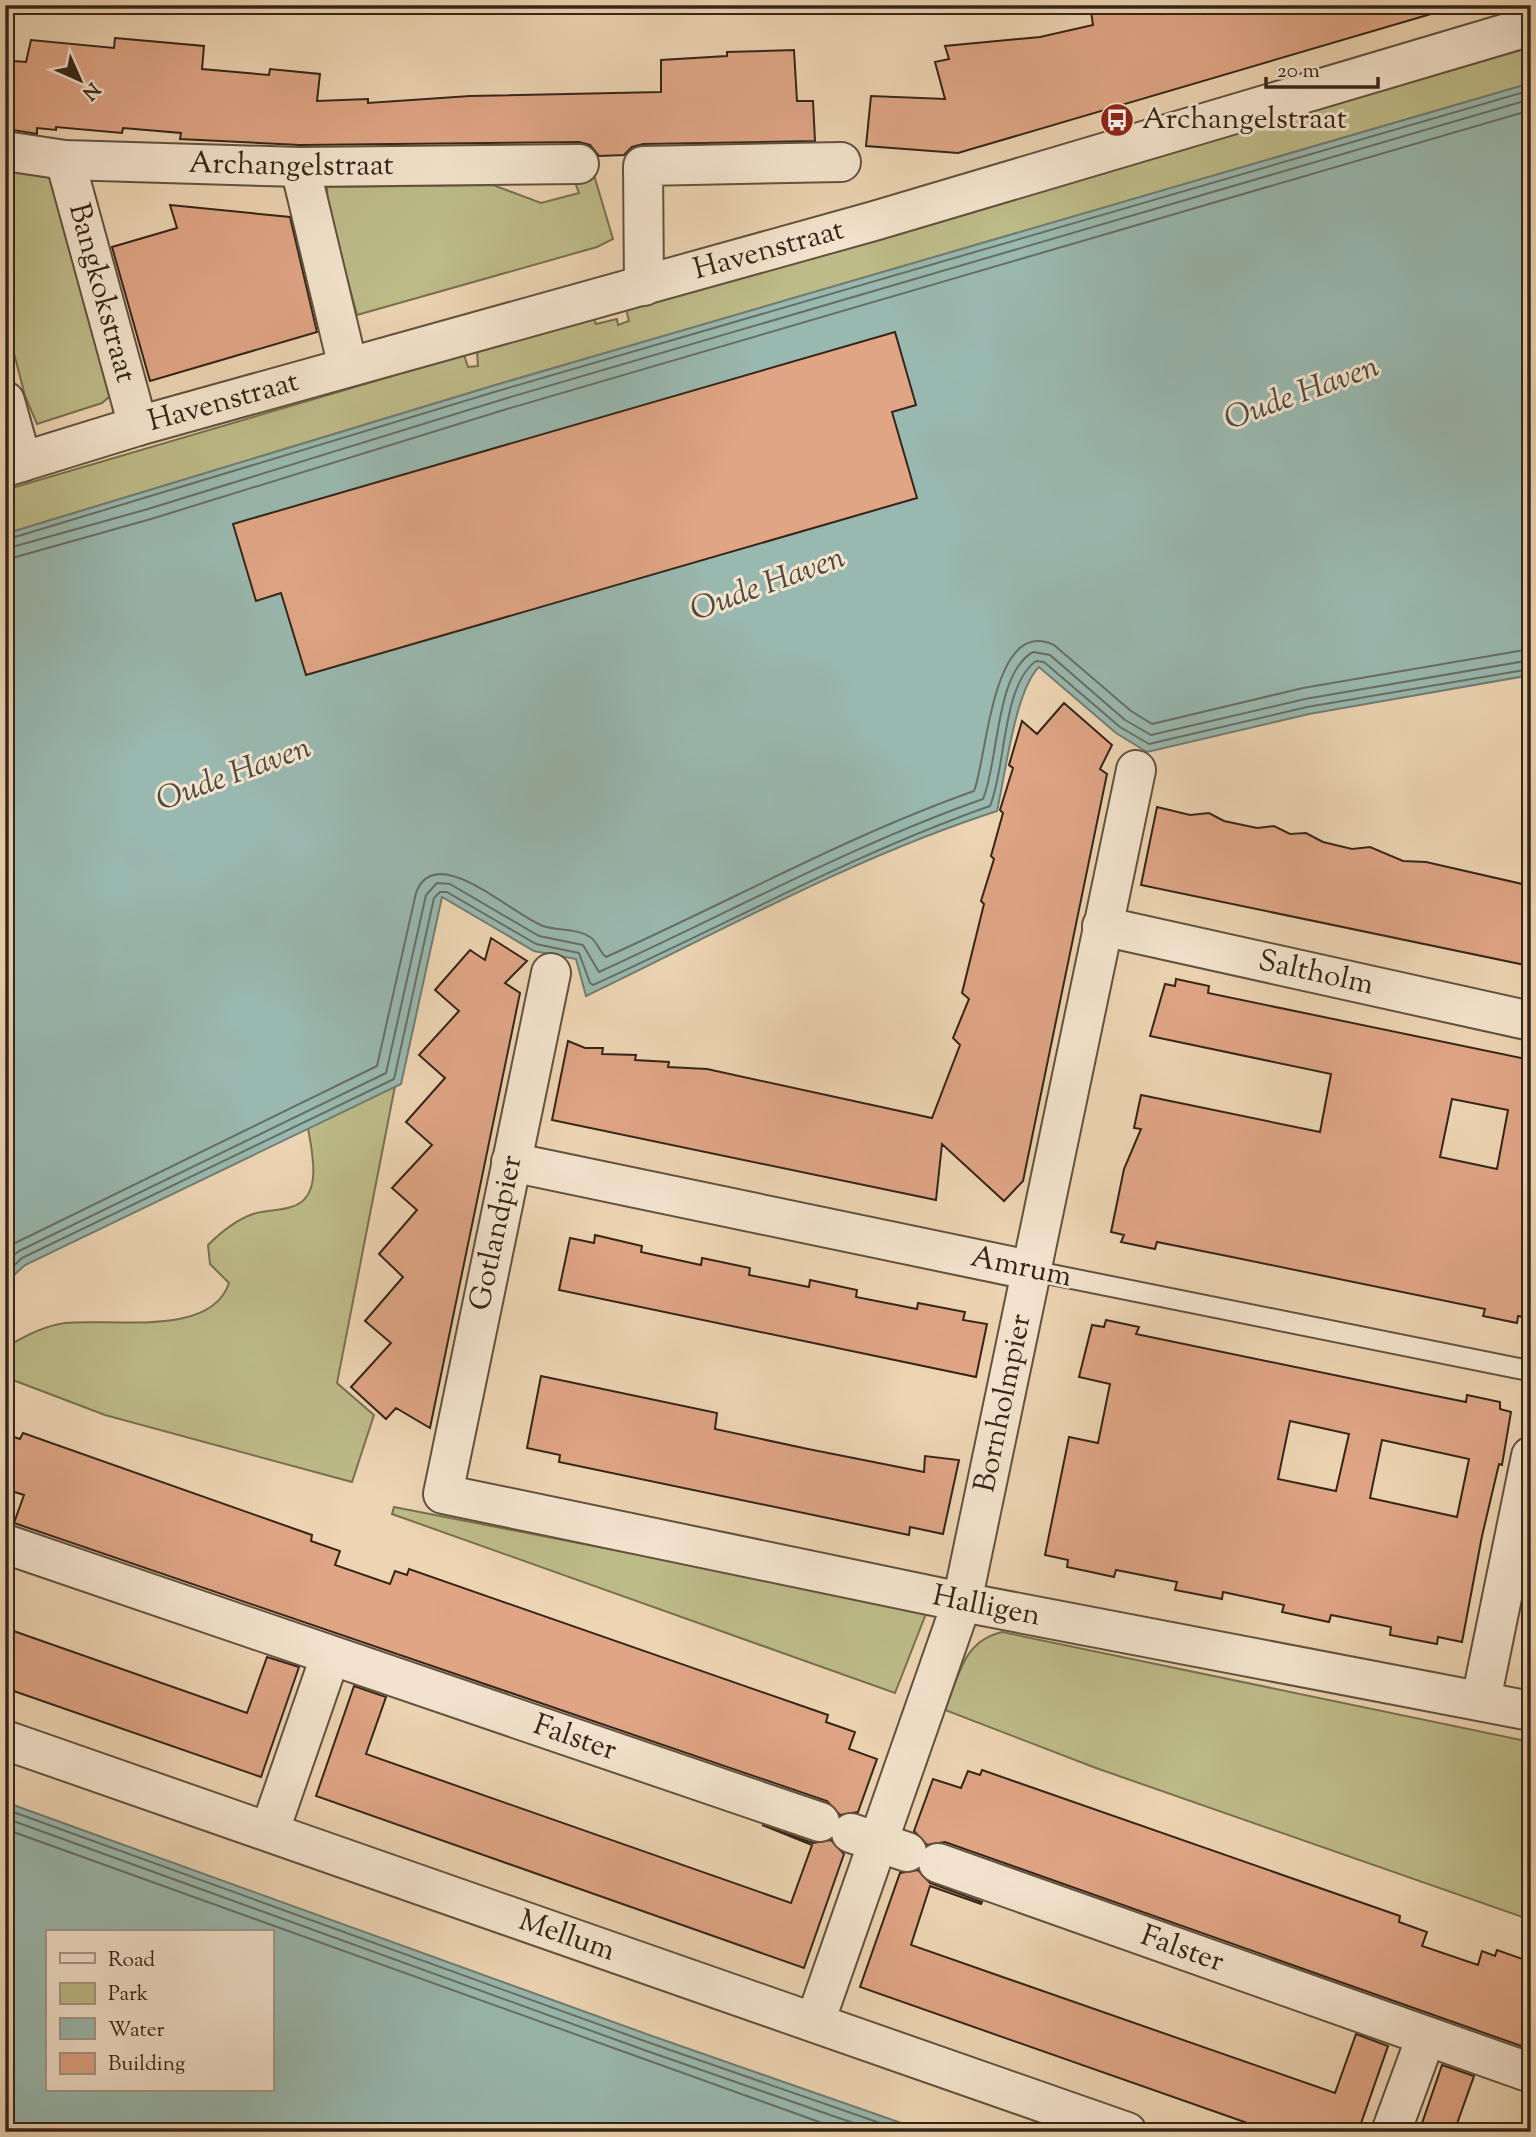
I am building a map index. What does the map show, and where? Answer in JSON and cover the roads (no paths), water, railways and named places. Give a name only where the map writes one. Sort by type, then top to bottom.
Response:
[{"type":"street","name":"Havenstraat","points":[[14,465],[138,426],[644,286],[1531,26]]},
{"type":"street","name":"Archangelstraat","points":[[5,151],[65,160],[300,167],[579,164]]},
{"type":"street","name":"Bangkokstraat","points":[[65,160],[138,426]]},
{"type":"street","points":[[644,286],[643,166],[841,162]]},
{"type":"street","points":[[300,167],[348,367]]},
{"type":"street","points":[[5,401],[14,465]]},
{"type":"street","name":"Bornholmpier","points":[[815,2022],[962,1602],[1029,1270],[1136,769]]},
{"type":"street","name":"Saltholm","points":[[1102,926],[1531,1021]]},
{"type":"street","name":"Gotlandpier","points":[[443,1494],[551,973]]},
{"type":"street","name":"Amrum","points":[[511,1162],[1029,1270]]},
{"type":"street","points":[[1481,1700],[1531,1456]]},
{"type":"street","name":"Halligen","points":[[443,1494],[962,1602],[1531,1711]]},
{"type":"street","name":"Falster","points":[[5,1544],[879,1842],[1531,2073]]},
{"type":"street","points":[[270,1830],[330,1657]]},
{"type":"street","name":"Mellum","points":[[5,1740],[270,1830],[1127,2132]]},
{"type":"street","points":[[1391,2132],[1426,2037]]},
{"type":"lane","name":"Amrum","points":[[1029,1270],[1531,1371]]},
{"type":"water","name":"Oude Haven","points":[[1531,83],[1531,675],[1309,714],[1147,752],[1116,733],[1039,667],[1023,694],[1017,713],[997,811],[944,829],[840,873],[586,996],[576,959],[534,951],[442,897],[401,1084],[25,1265],[5,1283],[5,534],[499,384]]},
{"type":"water","points":[[5,1802],[652,2036],[927,2132],[5,2131]]},
{"type":"place","name":"Archangelstraat","points":[[1117,120]]}]
